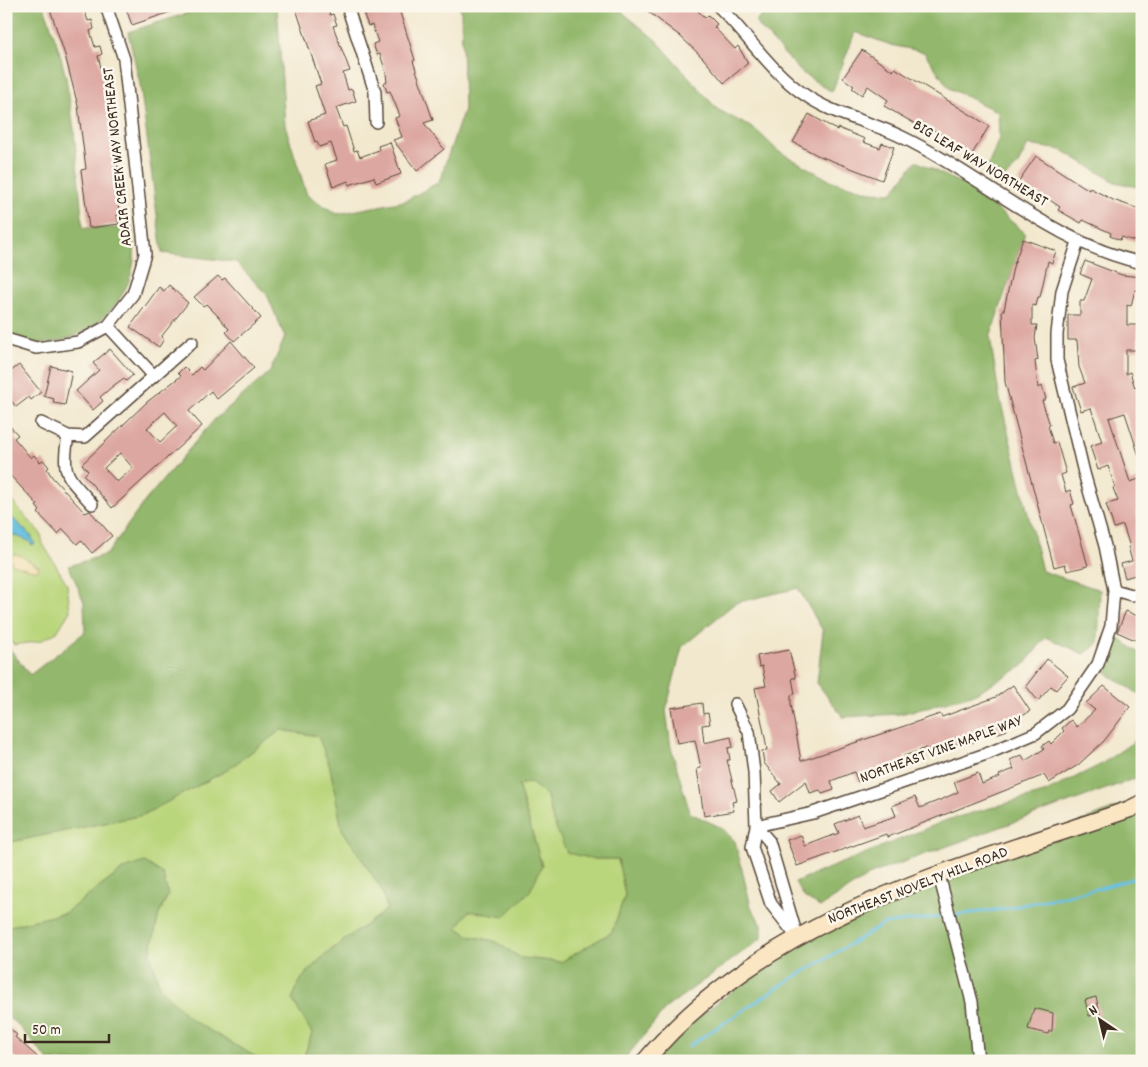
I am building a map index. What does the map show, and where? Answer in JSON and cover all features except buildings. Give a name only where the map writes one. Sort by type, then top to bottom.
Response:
[{"type":"main road","name":"NORTHEAST NOVELTY HILL ROAD","points":[[645,1061],[670,1034],[716,992],[797,937],[832,917],[939,875],[1130,809],[1142,803]]},
{"type":"street","name":"ADAIR CREEK WAY NORTHEAST","points":[[106,6],[124,59],[145,254],[133,294],[108,326]]},
{"type":"street","points":[[348,6],[375,92],[376,122]]},
{"type":"street","name":"BIG LEAF WAY NORTHEAST","points":[[718,6],[783,76],[804,94],[829,110],[900,136],[917,145],[1078,242],[1142,263]]},
{"type":"street","name":"NORTHEAST VINE MAPLE WAY","points":[[756,826],[813,813],[989,753],[1036,733],[1067,709],[1098,664],[1111,626],[1114,590],[1105,546],[1084,473],[1056,360],[1062,291],[1078,242]]},
{"type":"street","points":[[6,339],[36,348],[78,342],[108,326],[154,376]]},
{"type":"street","points":[[41,423],[68,436],[85,437],[192,342]]},
{"type":"street","points":[[68,436],[64,460],[67,475],[92,504]]},
{"type":"street","points":[[1114,590],[1132,595],[1142,593]]},
{"type":"street","points":[[735,704],[749,732],[754,772],[756,826],[752,846],[771,904],[797,937]]},
{"type":"street","points":[[756,826],[769,841],[797,937]]},
{"type":"street","points":[[939,875],[972,1002],[978,1061]]},
{"type":"green space","points":[[6,6],[44,6],[66,78],[74,129],[83,228],[132,228],[134,243],[134,259],[130,277],[122,294],[111,309],[98,322],[82,332],[65,339],[47,343],[25,342],[6,335]]},
{"type":"green space","points":[[210,6],[277,6],[285,125],[307,195],[337,214],[405,201],[439,182],[464,109],[461,13],[459,6],[615,6],[657,41],[717,109],[756,130],[778,151],[831,181],[871,192],[892,193],[916,161],[974,190],[1025,233],[990,337],[999,395],[1042,571],[1100,590],[1098,644],[1084,654],[1046,637],[1023,666],[972,695],[900,714],[843,717],[817,683],[823,631],[798,588],[735,603],[682,647],[666,710],[671,748],[690,813],[720,827],[735,841],[751,907],[762,925],[762,938],[667,1007],[623,1061],[49,1061],[17,1024],[6,1016],[6,927],[65,913],[124,869],[145,862],[163,874],[168,895],[159,914],[150,954],[160,989],[193,1021],[261,1060],[303,1059],[312,1033],[292,999],[299,983],[324,956],[387,909],[381,888],[342,829],[330,767],[318,736],[281,730],[227,770],[143,815],[6,843],[6,644],[30,675],[85,632],[84,602],[69,566],[107,554],[145,501],[214,420],[270,372],[285,337],[267,295],[236,262],[162,253],[140,84],[128,32]],"holes":[[[530,782],[547,796],[553,821],[567,853],[594,859],[618,859],[625,895],[612,932],[561,962],[521,958],[494,941],[469,936],[457,927],[469,911],[504,917],[530,891],[542,866],[518,785]]]},
{"type":"green space","points":[[773,6],[1142,6],[1142,188],[1115,182],[1062,150],[1028,145],[1017,166],[1004,178],[987,169],[999,138],[998,112],[949,88],[924,52],[891,45],[855,32],[832,92],[801,72],[755,22]]},
{"type":"green space","points":[[6,494],[41,534],[43,544],[67,584],[70,611],[57,632],[40,641],[14,645],[6,636]]},
{"type":"green space","points":[[1114,635],[1142,655],[1142,696],[1106,673]]},
{"type":"green space","points":[[281,730],[319,736],[330,767],[342,829],[381,888],[387,909],[324,956],[299,983],[292,999],[312,1033],[303,1059],[261,1060],[193,1021],[160,989],[150,954],[159,914],[168,895],[124,869],[65,913],[6,927],[6,843],[143,815],[227,770]]},
{"type":"green space","points":[[1142,736],[1142,776],[873,873],[820,907],[804,897],[795,882],[947,820],[1044,793],[1100,765]]},
{"type":"green space","points":[[530,782],[547,796],[553,821],[594,859],[618,859],[625,895],[612,932],[561,962],[521,958],[494,941],[469,936],[457,927],[468,911],[542,866],[518,785]]},
{"type":"green space","points":[[1142,797],[1142,1061],[656,1061],[682,1029],[761,970],[797,937]]},
{"type":"sand","points":[[14,554],[39,566],[38,570],[12,564],[10,558]]},
{"type":"water","points":[[6,512],[31,536],[35,544],[32,545],[29,541],[6,532]]},
{"type":"waterway","points":[[689,1046],[783,984],[884,924],[1004,909],[1100,888],[1142,876]]}]
